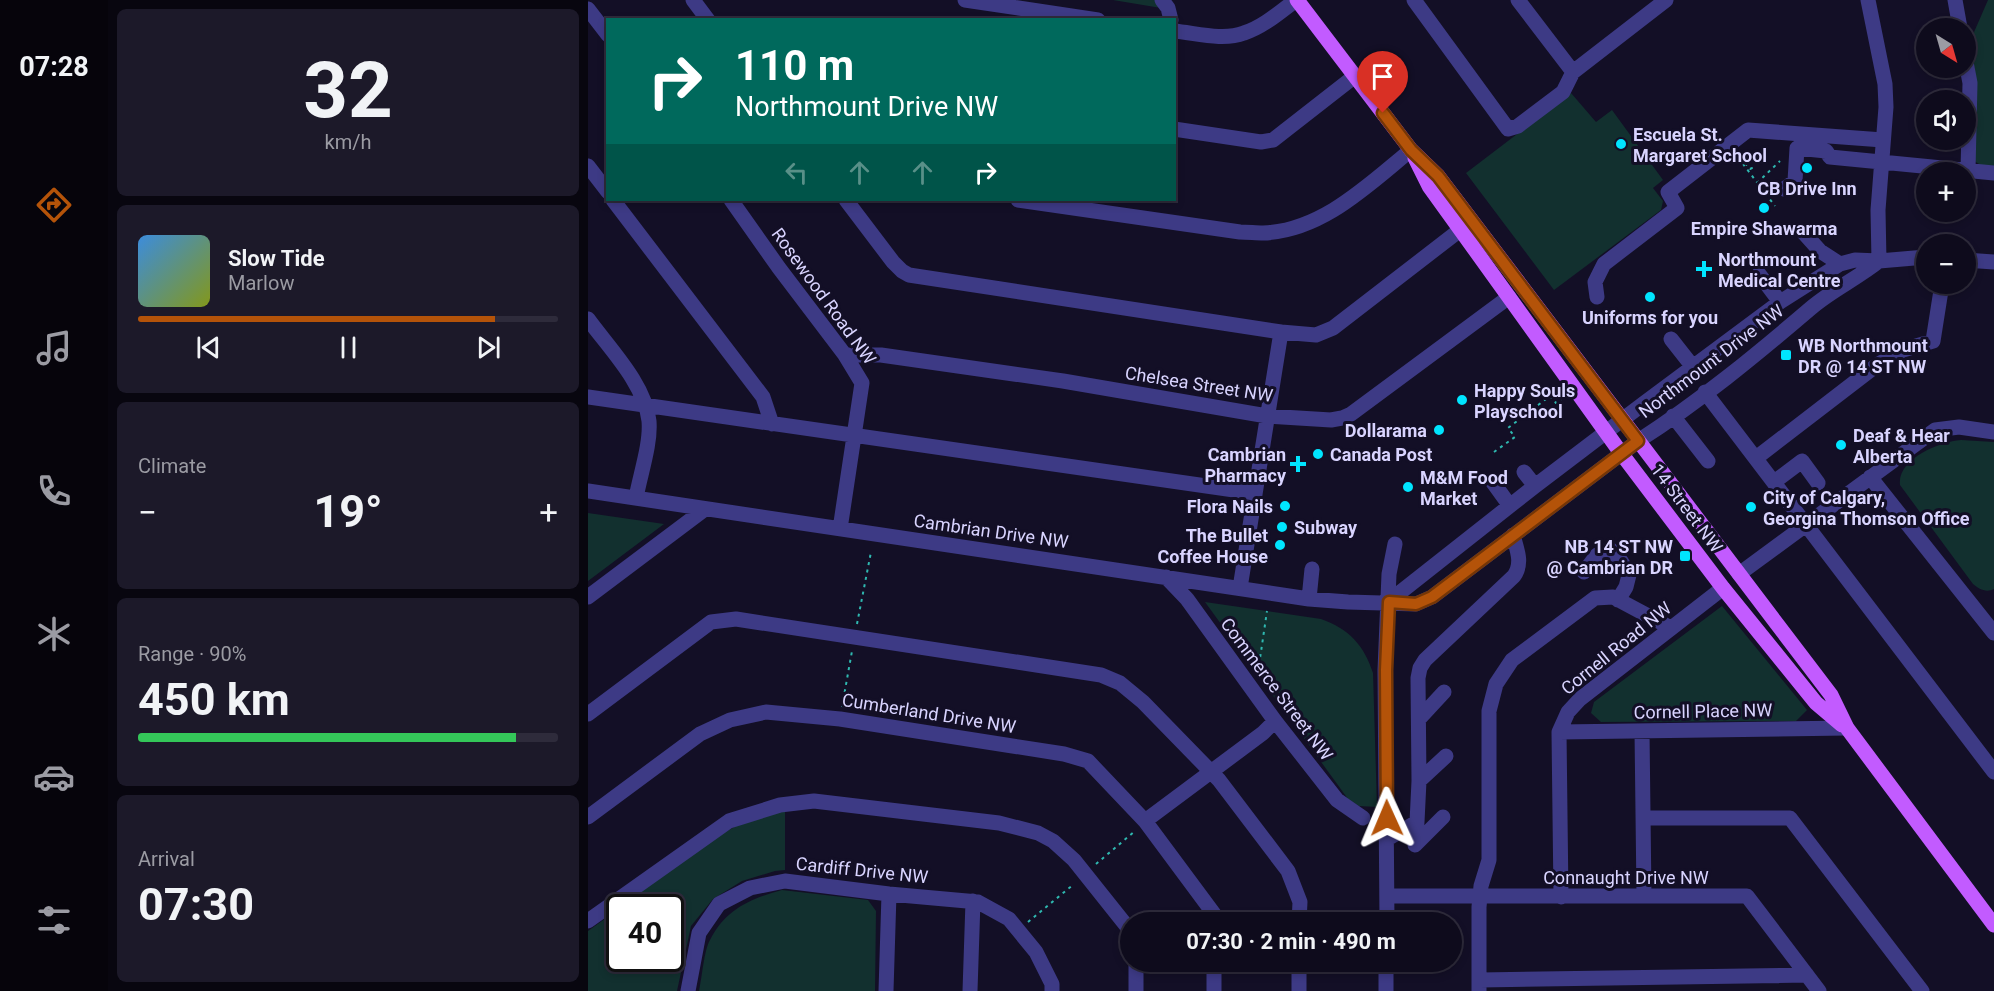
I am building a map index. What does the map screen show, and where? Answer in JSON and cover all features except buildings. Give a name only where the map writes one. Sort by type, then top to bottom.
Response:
[{"type":"main road","name":"14 Street NW","points":[[1296,0],[1411,150],[1438,176],[1831,695],[1846,729]]},
{"type":"main road","name":"14 Street NW","points":[[1411,150],[1429,186],[1509,297],[1527,330],[1576,398],[1606,432],[1723,588],[1816,703],[1846,729],[1994,925]]},
{"type":"street","points":[[693,0],[706,18]]},
{"type":"street","points":[[965,0],[1085,18]]},
{"type":"street","points":[[1162,0],[1168,8],[1170,18]]},
{"type":"street","points":[[1176,31],[1221,37],[1244,34],[1296,0]]},
{"type":"street","points":[[1414,0],[1508,129],[1518,126],[1563,92],[1573,72],[1666,0]]},
{"type":"street","points":[[1518,0],[1573,72]]},
{"type":"street","points":[[1868,0],[1885,84],[1886,107],[1880,163],[1879,261]]},
{"type":"street","points":[[1954,0],[1958,18]]},
{"type":"street","points":[[588,9],[606,32]]},
{"type":"street","points":[[1176,129],[1261,142],[1273,140],[1355,76]]},
{"type":"street","points":[[1968,162],[1969,78]]},
{"type":"street","points":[[1597,297],[1595,282],[1604,264],[1677,208],[1668,192],[1748,130],[1883,140]]},
{"type":"street","points":[[1784,189],[1795,181],[1797,148],[1826,151],[1830,157],[1916,166]]},
{"type":"street","points":[[1025,201],[1240,232],[1264,233],[1289,229],[1325,216],[1365,188],[1411,150]]},
{"type":"street","points":[[588,166],[606,189]]},
{"type":"street","points":[[1976,172],[1994,173]]},
{"type":"street","points":[[614,201],[763,397],[772,424]]},
{"type":"street","name":"Rosewood Road NW","points":[[732,201],[845,355],[862,383],[840,529]]},
{"type":"street","points":[[847,201],[893,262],[909,275],[1281,332],[1316,335],[1333,328],[1460,230]]},
{"type":"street","points":[[1803,232],[1820,251],[1839,264]]},
{"type":"street","name":"Northmount Drive NW","points":[[1389,602],[1534,486],[1780,302],[1839,264],[1855,260],[1879,261],[1916,258]]},
{"type":"street","name":"Northmount Drive NW","points":[[1389,602],[1416,604],[1432,597],[1621,453],[1756,355],[1812,307],[1879,261]]},
{"type":"street","points":[[1976,261],[1994,262]]},
{"type":"street","points":[[1759,274],[1780,302]]},
{"type":"street","points":[[1756,458],[1876,365],[1903,350],[1934,341],[1941,294]]},
{"type":"street","name":"Chelsea Street NW","points":[[845,355],[881,355],[1063,381],[1267,416],[1331,420],[1351,414],[1509,297]]},
{"type":"street","points":[[588,319],[634,382],[645,406],[649,421],[648,436],[636,498]]},
{"type":"street","points":[[1240,588],[1281,332]]},
{"type":"street","points":[[1671,339],[1693,367]]},
{"type":"street","points":[[1705,392],[1994,772]]},
{"type":"street","points":[[588,398],[1255,493]]},
{"type":"street","points":[[1673,416],[1708,461]]},
{"type":"street","points":[[1739,574],[1935,430],[1959,428],[1994,432]]},
{"type":"street","points":[[1774,482],[1802,461],[1818,483]]},
{"type":"street","points":[[1524,472],[1534,486]]},
{"type":"street","points":[[1870,477],[1994,631]]},
{"type":"street","points":[[1492,481],[1510,506]]},
{"type":"street","name":"Cambrian Drive NW","points":[[588,491],[1309,599],[1389,602]]},
{"type":"street","points":[[588,597],[705,509]]},
{"type":"street","points":[[1443,817],[1415,845],[1419,781],[1420,668],[1425,660],[1514,576],[1520,562],[1513,535]]},
{"type":"street","points":[[1386,912],[1386,670],[1389,574],[1395,544]]},
{"type":"street","points":[[1584,572],[1597,555],[1610,549],[1621,561],[1629,576],[1626,587],[1618,600]]},
{"type":"street","points":[[1309,599],[1312,569]]},
{"type":"street","name":"Commerce Street NW","points":[[1166,577],[1187,599],[1275,721],[1337,800],[1363,818]]},
{"type":"street","name":"Cornell Road NW","points":[[1560,897],[1559,732],[1568,712],[1580,699],[1723,588]]},
{"type":"street","points":[[1671,628],[1613,597],[1595,598],[1512,660],[1496,684],[1489,711],[1489,860],[1480,897],[1479,986],[1807,975]]},
{"type":"street","points":[[588,714],[711,622],[735,619],[1101,675],[1120,683],[1143,702],[1212,772],[1288,871],[1300,902],[1300,912]]},
{"type":"street","points":[[1419,719],[1444,692]]},
{"type":"street","name":"Cumberland Drive NW","points":[[588,818],[700,734],[730,720],[766,712],[840,719],[1064,754],[1088,761],[1143,824],[1212,912]]},
{"type":"street","points":[[1143,824],[1263,733],[1275,721]]},
{"type":"street","name":"Cornell Place NW","points":[[1559,732],[1846,729]]},
{"type":"street","points":[[1642,731],[1644,896]]},
{"type":"street","points":[[1419,781],[1446,756]]},
{"type":"street","points":[[588,921],[729,821],[780,805],[814,801],[999,824],[1038,833],[1053,841],[1074,860],[1120,918]]},
{"type":"street","points":[[1643,818],[1790,818],[1922,991]]},
{"type":"street","points":[[1387,839],[1417,822]]},
{"type":"street","name":"Cardiff Drive NW","points":[[688,991],[699,933],[719,904],[750,888],[785,881],[978,902],[1009,919],[1036,952],[1052,984],[1052,991]]},
{"type":"street","points":[[886,991],[889,894]]},
{"type":"street","name":"Connaught Drive NW","points":[[1387,896],[1747,896],[1819,991]]},
{"type":"street","points":[[970,991],[973,901]]},
{"type":"street","points":[[1136,972],[1136,991]]},
{"type":"street","points":[[1214,972],[1214,991]]},
{"type":"street","points":[[1299,972],[1299,991]]},
{"type":"street","points":[[1386,972],[1386,991]]},
{"type":"path","points":[[1752,160],[1750,169],[1742,159],[1740,160],[1775,206]]},
{"type":"path","points":[[1757,183],[1780,161]]},
{"type":"path","points":[[1494,452],[1515,437],[1508,428],[1550,396],[1556,403],[1576,398]]},
{"type":"path","points":[[857,628],[871,552]]},
{"type":"path","points":[[1255,693],[1267,611]]},
{"type":"path","points":[[843,699],[853,647]]},
{"type":"path","points":[[1089,870],[1143,824]]},
{"type":"path","points":[[1032,920],[1081,878]]},
{"type":"green space","points":[[1113,0],[1155,0],[1161,8]]},
{"type":"green space","points":[[1988,0],[1994,0],[1994,166],[1981,165],[1974,161],[1974,150],[1976,150],[1974,78],[1976,78],[1976,28]]},
{"type":"green space","points":[[1571,93],[1596,122],[1612,110],[1663,180],[1653,188],[1663,201],[1661,210],[1554,290],[1466,173]]},
{"type":"green space","points":[[1961,440],[1994,442],[1994,589],[1988,591],[1973,584],[1900,485],[1905,467],[1912,460],[1931,448]]},
{"type":"green space","points":[[588,513],[664,524],[588,581]]},
{"type":"green space","points":[[1205,602],[1321,619],[1340,628],[1360,646],[1373,673],[1377,807],[1359,806],[1348,799]]},
{"type":"green space","points":[[1722,606],[1807,710],[1796,721],[1601,722],[1591,713],[1594,702]]},
{"type":"green space","points":[[785,806],[785,870],[742,881],[713,899],[691,926],[684,958],[684,894],[638,894],[678,863],[719,836],[762,814]]},
{"type":"green space","points":[[782,890],[868,900],[876,911],[875,991],[699,991],[708,945],[716,929],[740,907]]},
{"type":"green space","points":[[606,918],[606,972],[681,972],[677,991],[588,991],[588,931]]},
{"type":"place","name":"Escuela St. Margaret School","points":[[1621,144]]},
{"type":"place","name":"CB Drive Inn","points":[[1807,168]]},
{"type":"place","name":"Empire Shawarma","points":[[1764,208]]},
{"type":"place","name":"Northmount Medical Centre","points":[[1704,269]]},
{"type":"place","name":"Uniforms for you","points":[[1650,297]]},
{"type":"place","name":"WB Northmount DR @ 14 ST NW","points":[[1786,355]]},
{"type":"place","name":"Happy Souls Playschool","points":[[1462,400]]},
{"type":"place","name":"Dollarama","points":[[1439,430]]},
{"type":"place","name":"Deaf & Hear Alberta","points":[[1841,445]]},
{"type":"place","name":"Canada Post","points":[[1318,454]]},
{"type":"place","name":"Cambrian Pharmacy","points":[[1298,464]]},
{"type":"place","name":"M&M Food Market","points":[[1408,487]]},
{"type":"place","name":"Flora Nails","points":[[1285,506]]},
{"type":"place","name":"City of Calgary, Georgina Thomson Office","points":[[1751,507]]},
{"type":"place","name":"Subway","points":[[1282,527]]},
{"type":"place","name":"The Bullet Coffee House","points":[[1280,545]]},
{"type":"place","name":"NB 14 ST NW @ Cambrian DR","points":[[1685,556]]},
{"type":"route","points":[[1383,113],[1411,150],[1438,176],[1638,441],[1432,597],[1416,604],[1389,602],[1386,670],[1387,818]]}]
